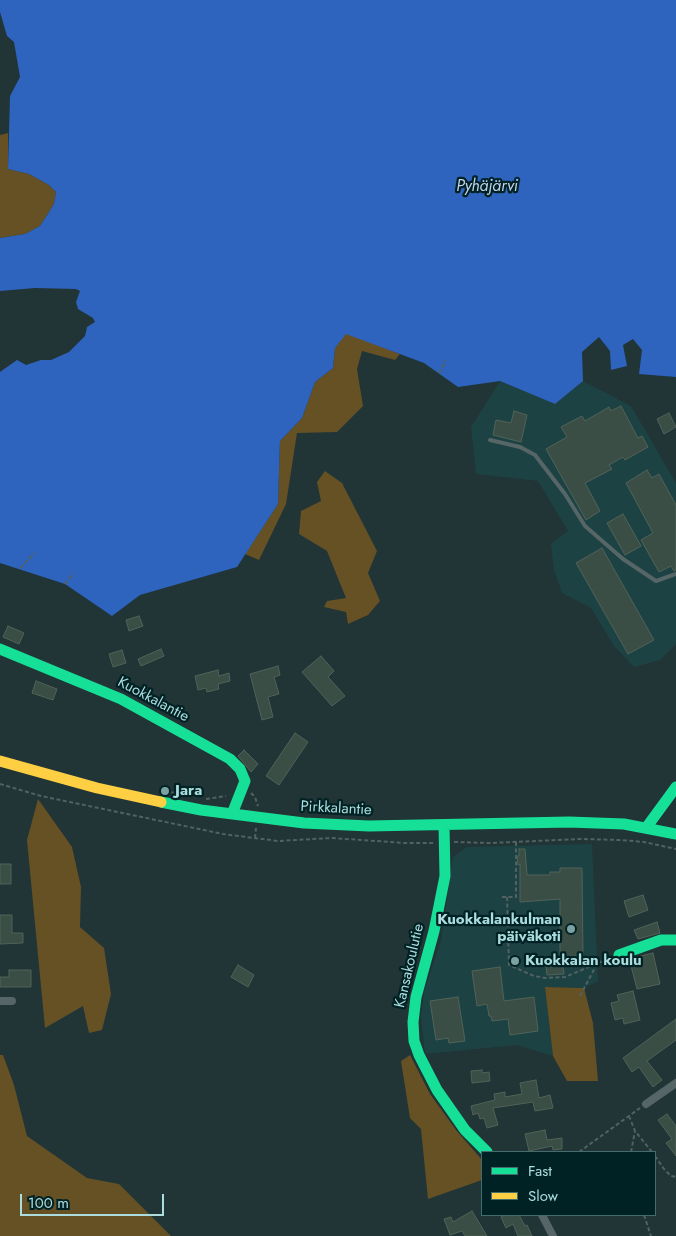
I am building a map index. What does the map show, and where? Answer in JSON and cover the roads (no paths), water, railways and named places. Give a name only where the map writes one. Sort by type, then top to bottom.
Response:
[{"type":"street","name":"Kuokkalantie","points":[[0,649],[121,699],[230,759],[240,769],[245,781],[232,814]]},
{"type":"street","name":"Pirkkalantie","points":[[0,761],[144,799],[304,824],[369,826],[560,822],[624,824],[676,834]]},
{"type":"street","points":[[646,828],[676,787]]},
{"type":"street","name":"Kansakoulutie","points":[[444,825],[445,876],[434,931],[416,997],[413,1022],[414,1041],[437,1090],[465,1130],[486,1151]]},
{"type":"street","points":[[619,955],[661,940],[676,940]]},
{"type":"street","points":[[0,1001],[12,1001]]},
{"type":"street","points":[[646,1104],[676,1083]]},
{"type":"street","points":[[543,1216],[553,1236]]},
{"type":"lane","points":[[490,440],[520,447],[535,454],[565,494],[584,526],[623,560],[656,581],[676,574]]},
{"type":"water","name":"Pyhäjärvi","points":[[0,0],[676,0],[676,377],[639,374],[642,350],[633,339],[623,345],[627,366],[611,370],[610,351],[599,337],[582,352],[583,381],[555,404],[500,381],[458,387],[424,363],[346,334],[335,348],[333,368],[315,382],[302,418],[280,441],[278,504],[237,567],[140,595],[112,616],[65,584],[0,563],[0,372],[17,360],[26,365],[41,360],[51,360],[69,352],[85,336],[87,327],[95,322],[93,318],[78,309],[76,302],[80,291],[76,289],[35,288],[0,291],[0,238],[25,234],[40,226],[54,204],[56,192],[49,185],[29,174],[8,169],[10,96],[20,77],[14,42],[7,36],[0,12]]},
{"type":"place","name":"Jara","points":[[165,791]]},
{"type":"place","name":"Kuokkalankulman päiväkoti","points":[[571,929]]},
{"type":"place","name":"Kuokkalan koulu","points":[[515,961]]}]
